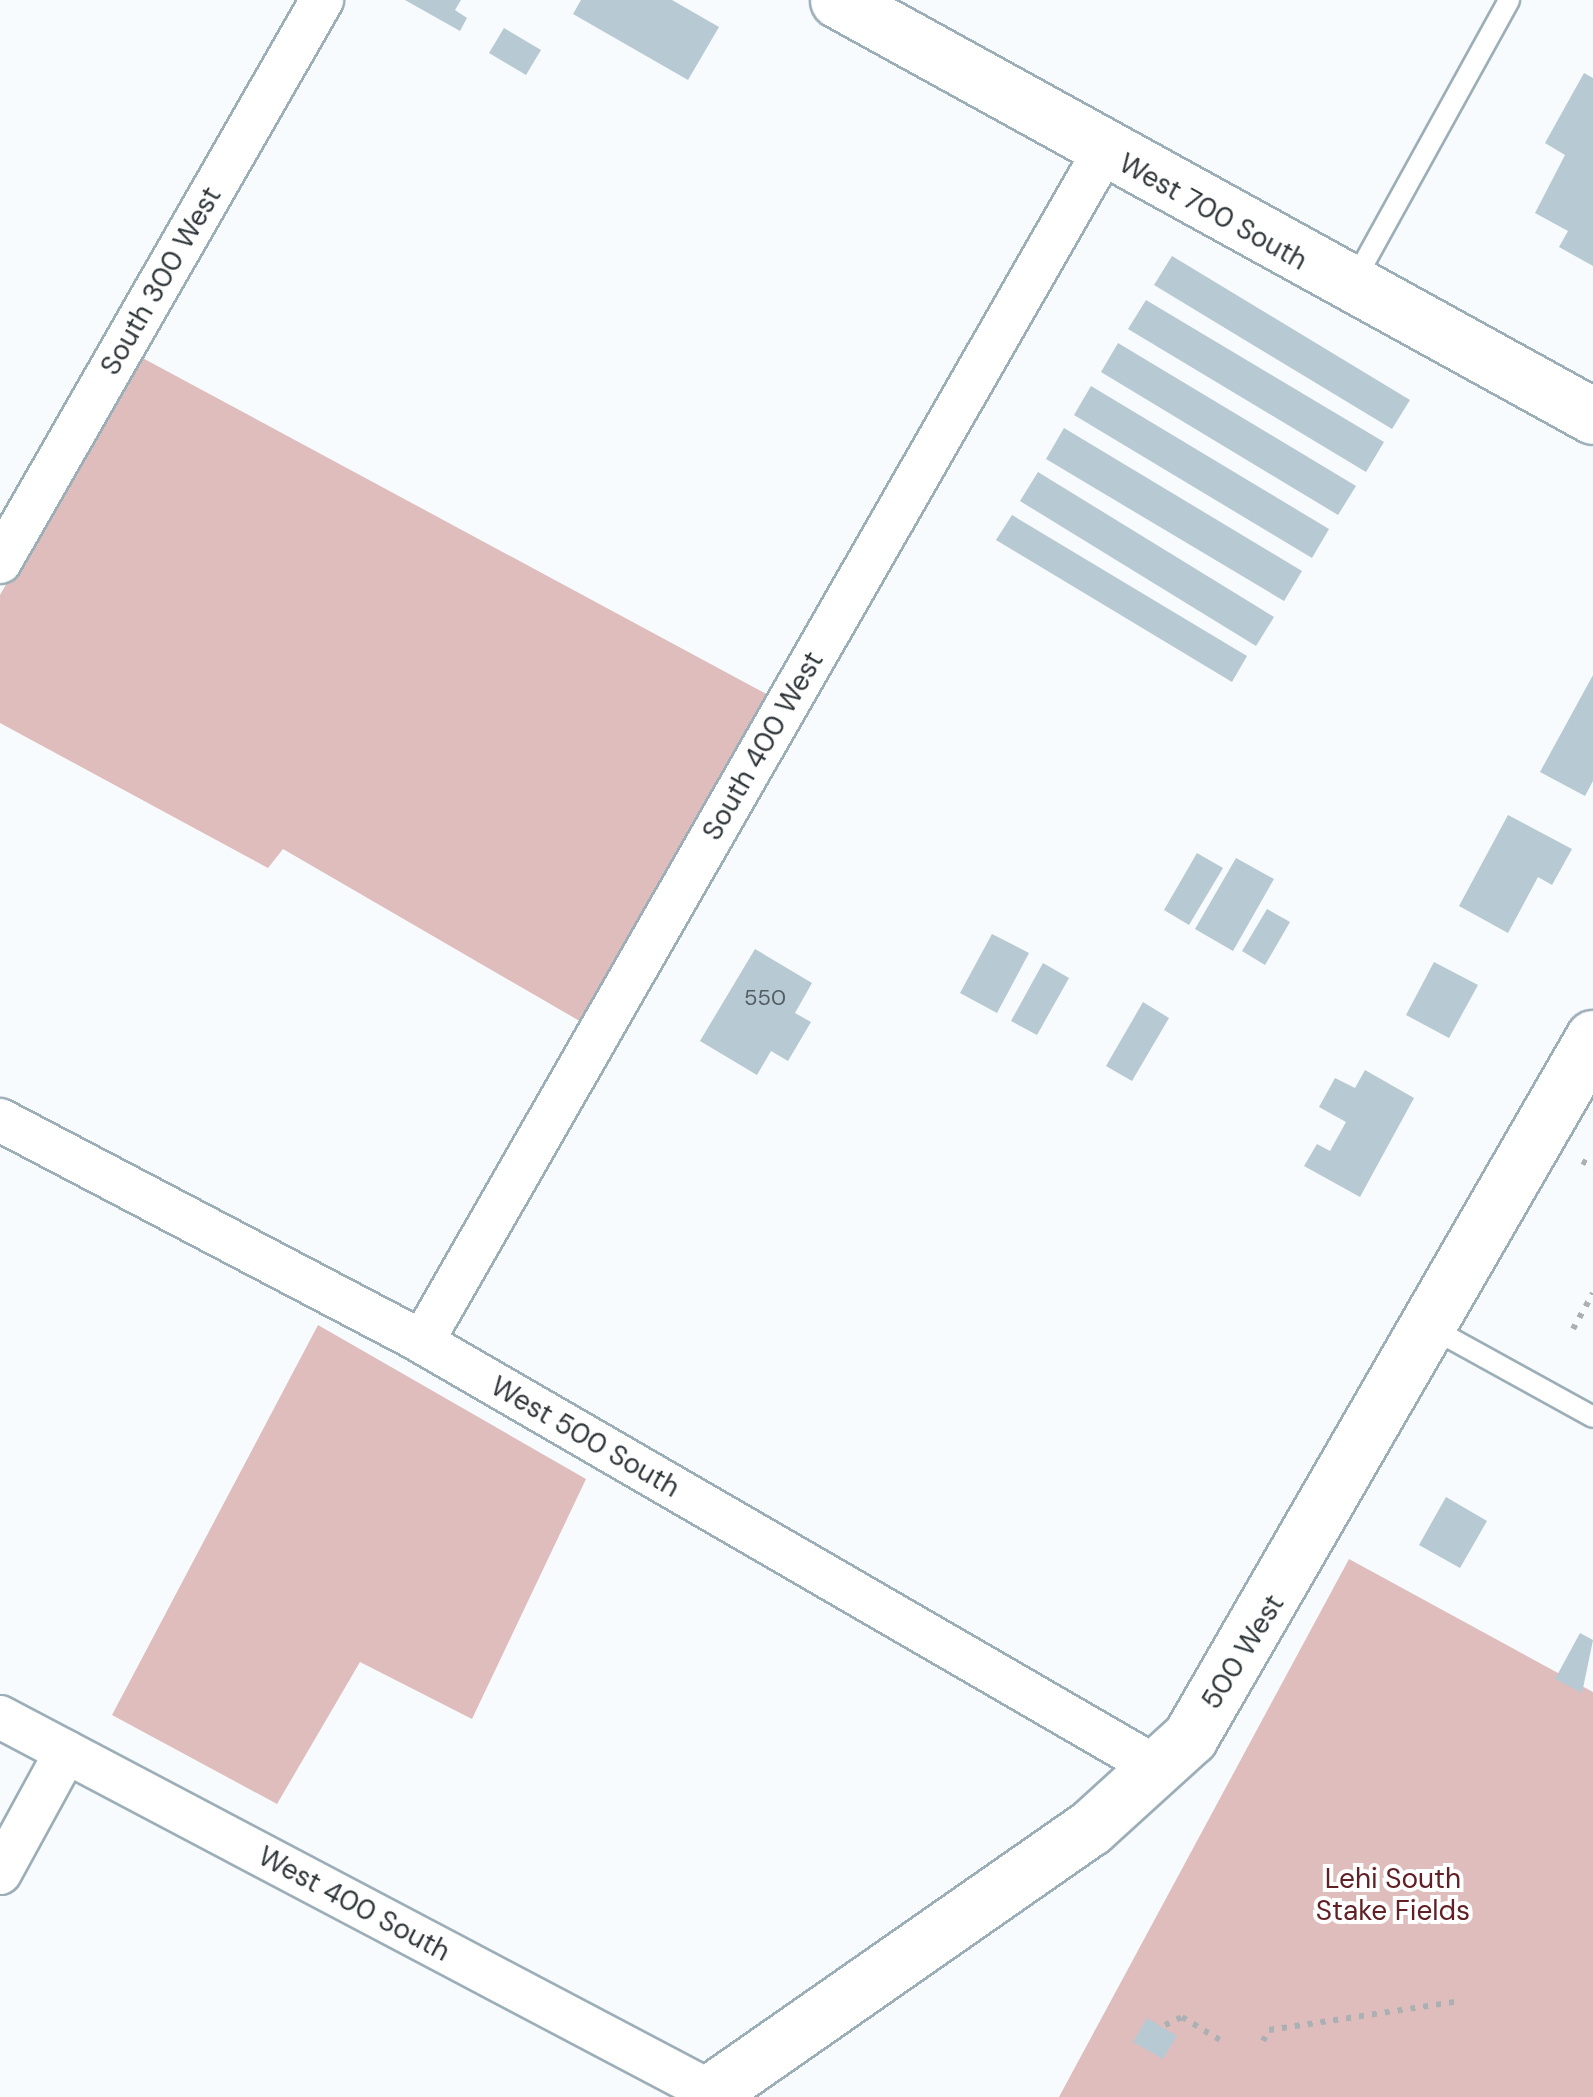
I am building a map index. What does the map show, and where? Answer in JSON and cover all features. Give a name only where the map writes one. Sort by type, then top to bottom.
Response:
[{"type":"street","name":"South 300 West","points":[[0,562],[322,0]]},
{"type":"street","name":"West 700 South","points":[[838,0],[1350,288],[1593,416]]},
{"type":"street","name":"South 400 West","points":[[422,1342],[1104,151]]},
{"type":"street","name":"500 West","points":[[706,2094],[1160,1770],[1245,1654],[1593,1038]]},
{"type":"street","name":"West 500 South","points":[[0,1120],[422,1342],[1160,1770]]},
{"type":"street","name":"West 400 South","points":[[0,1717],[706,2094]]},
{"type":"street","points":[[0,1873],[66,1752]]},
{"type":"lane","points":[[1350,288],[1509,0]]},
{"type":"lane","points":[[1430,1327],[1593,1417]]},
{"type":"path","points":[[1582,1161],[1593,1167]]},
{"type":"path","points":[[1573,1329],[1593,1293]]},
{"type":"path","points":[[1263,2041],[1269,2030],[1460,2001]]},
{"type":"path","points":[[1165,2024],[1182,2017],[1220,2040]]},
{"type":"green space","points":[[137,355],[772,697],[583,1023],[283,849],[268,868],[0,723],[0,595]]},
{"type":"green space","points":[[318,1325],[586,1479],[472,1719],[360,1662],[277,1804],[112,1715]]},
{"type":"green space","name":"Lehi South Stake Fields","points":[[1349,1559],[1593,1692],[1593,2097],[1059,2097]]},
{"type":"building","points":[[405,0],[461,0],[455,10],[467,18],[460,31]]},
{"type":"building","points":[[581,0],[672,0],[719,27],[688,80],[573,14]]},
{"type":"building","points":[[504,28],[541,50],[526,75],[489,53]]},
{"type":"building","points":[[1584,73],[1593,78],[1593,266],[1559,247],[1568,231],[1535,213],[1565,155],[1545,143]]},
{"type":"building","points":[[1172,256],[1410,400],[1392,429],[1154,285]]},
{"type":"building","points":[[1146,300],[1384,442],[1366,472],[1128,329]]},
{"type":"building","points":[[1118,343],[1356,486],[1338,515],[1101,372]]},
{"type":"building","points":[[1091,386],[1329,529],[1312,558],[1074,415]]},
{"type":"building","points":[[1064,428],[1302,571],[1284,601],[1046,459]]},
{"type":"building","points":[[1038,472],[1274,617],[1256,646],[1020,501]]},
{"type":"building","points":[[1012,515],[1247,656],[1232,682],[996,540]]},
{"type":"building","points":[[1593,675],[1593,781],[1585,796],[1540,772]]},
{"type":"building","points":[[1508,815],[1572,849],[1552,885],[1538,877],[1508,933],[1459,906]]},
{"type":"building","points":[[1197,853],[1223,868],[1189,925],[1164,910]]},
{"type":"building","points":[[1236,858],[1274,879],[1233,951],[1195,929]]},
{"type":"building","points":[[1267,909],[1290,922],[1265,965],[1242,951]]},
{"type":"building","points":[[992,934],[1029,953],[997,1013],[960,993]]},
{"type":"building","points":[[755,949],[812,983],[795,1013],[811,1022],[788,1061],[771,1051],[757,1075],[700,1041]]},
{"type":"building","points":[[1434,962],[1478,985],[1449,1038],[1406,1015]]},
{"type":"building","points":[[1043,963],[1069,978],[1037,1035],[1011,1021]]},
{"type":"building","points":[[1143,1002],[1169,1018],[1132,1081],[1106,1066]]},
{"type":"building","points":[[1365,1070],[1414,1098],[1360,1197],[1304,1166],[1317,1144],[1330,1151],[1346,1122],[1319,1107],[1335,1078],[1355,1088]]},
{"type":"building","points":[[1446,1497],[1487,1521],[1460,1568],[1419,1545]]},
{"type":"building","points":[[1580,1633],[1593,1640],[1582,1693],[1555,1679]]},
{"type":"building","points":[[1147,2018],[1177,2036],[1163,2059],[1133,2042]]}]
